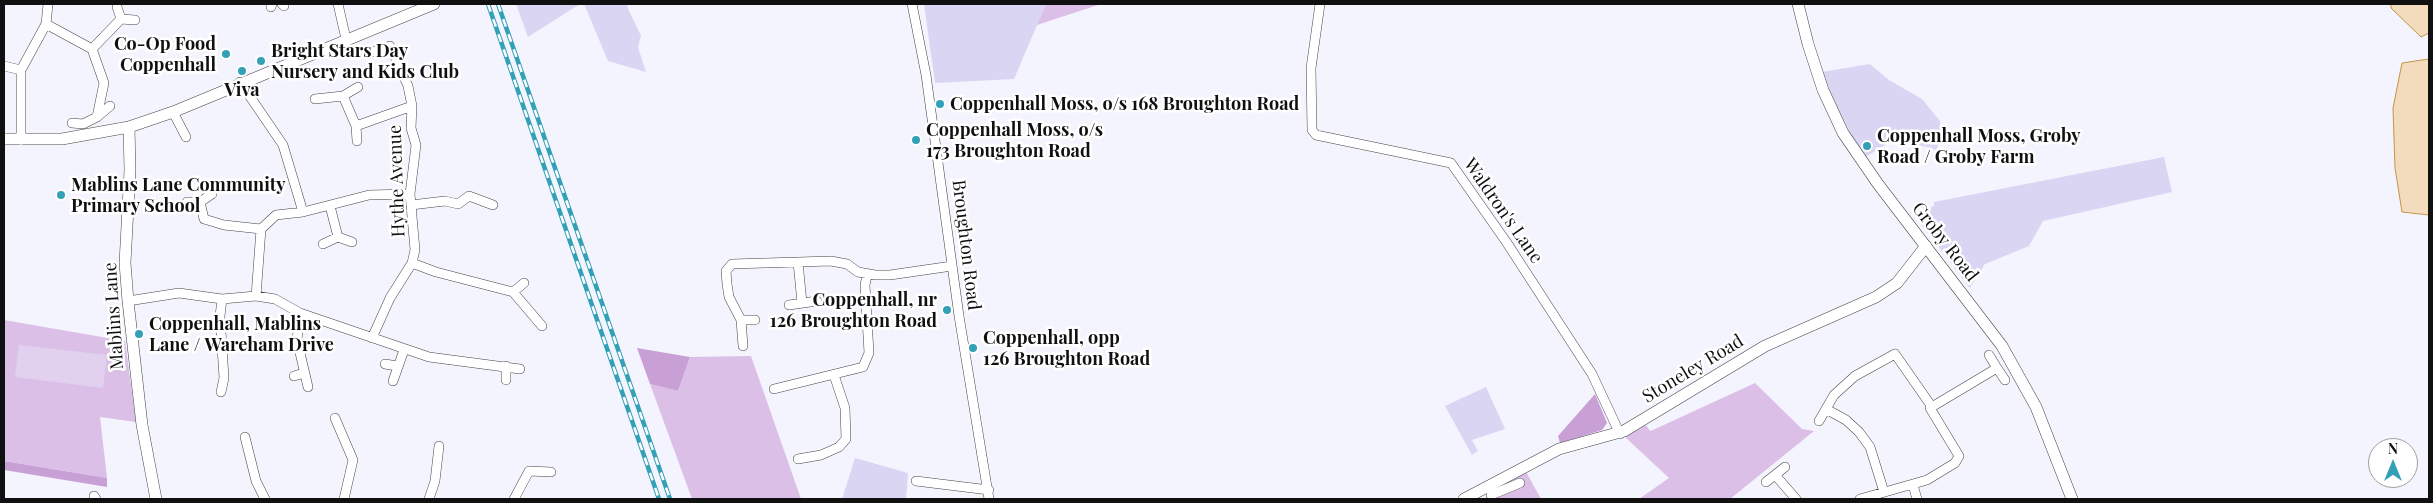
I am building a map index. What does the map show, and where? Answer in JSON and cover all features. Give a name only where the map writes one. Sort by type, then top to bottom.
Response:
[{"type":"street","points":[[21,140],[20,70],[46,24],[48,4]]},
{"type":"street","points":[[338,4],[346,39]]},
{"type":"street","points":[[4,139],[21,140],[94,135],[128,128],[173,112],[240,82],[434,4]]},
{"type":"street","name":"Broughton Road","points":[[912,4],[926,75],[952,266],[989,495],[916,480]]},
{"type":"street","name":"Waldron's Lane","points":[[1320,4],[1311,68],[1312,130],[1316,135],[1452,164],[1507,243],[1592,374],[1620,434]]},
{"type":"street","name":"Groby Road","points":[[1798,4],[1808,44],[1823,90],[1843,133],[1873,177],[2002,346],[2020,376],[2049,436],[2072,499]]},
{"type":"street","points":[[117,7],[120,19]]},
{"type":"street","points":[[92,49],[120,19]]},
{"type":"street","points":[[120,19],[134,20]]},
{"type":"street","points":[[46,24],[92,49],[104,83],[97,117]]},
{"type":"street","name":"Hythe Avenue","points":[[372,338],[390,298],[412,263],[415,250],[410,194],[416,145],[411,128],[412,106],[408,86],[393,44],[373,52]]},
{"type":"street","points":[[4,66],[20,70]]},
{"type":"street","points":[[240,82],[283,145],[303,212]]},
{"type":"street","points":[[315,99],[343,96],[358,87]]},
{"type":"street","points":[[343,96],[356,126],[357,141]]},
{"type":"street","points":[[72,123],[83,124],[97,117],[110,106]]},
{"type":"street","points":[[356,126],[412,106]]},
{"type":"street","points":[[173,112],[186,137]]},
{"type":"street","name":"Mablins Lane","points":[[128,128],[130,170],[125,263],[142,425],[156,499]]},
{"type":"street","points":[[411,205],[445,201],[458,204],[472,193],[493,205]]},
{"type":"street","points":[[187,202],[200,202],[212,194]]},
{"type":"street","points":[[256,296],[261,229],[276,215],[303,212],[368,196],[410,194]]},
{"type":"street","points":[[200,202],[204,219],[224,225],[261,229]]},
{"type":"street","points":[[330,206],[338,237]]},
{"type":"street","points":[[323,244],[338,237],[352,242]]},
{"type":"street","name":"Stoneley Road","points":[[1464,499],[1490,494],[1559,449],[1620,434],[1765,346],[1876,297],[1898,284],[1926,246]]},
{"type":"street","points":[[798,262],[802,303]]},
{"type":"street","points":[[743,346],[741,320],[729,298],[726,271],[732,264],[832,262],[847,264],[867,275],[890,275],[952,266]]},
{"type":"street","points":[[412,263],[436,272],[513,292],[542,326]]},
{"type":"street","points":[[774,389],[864,367],[868,361],[867,275]]},
{"type":"street","points":[[513,292],[524,283]]},
{"type":"street","points":[[128,301],[179,293],[222,299],[256,296],[275,299],[300,312],[404,350],[429,357],[520,369]]},
{"type":"street","points":[[221,392],[229,379],[220,316],[222,299]]},
{"type":"street","points":[[789,305],[818,300]]},
{"type":"street","points":[[300,312],[297,340],[308,388]]},
{"type":"street","points":[[741,320],[755,320]]},
{"type":"street","points":[[393,381],[404,350]]},
{"type":"street","points":[[1819,421],[1834,395],[1855,376],[1895,354],[1932,407],[1930,408],[1959,456],[1955,463],[1927,480],[1860,499]]},
{"type":"street","points":[[1989,355],[2004,380]]},
{"type":"street","points":[[385,364],[398,366]]},
{"type":"street","points":[[506,366],[506,380]]},
{"type":"street","points":[[1932,407],[1997,368]]},
{"type":"street","points":[[294,376],[304,373]]},
{"type":"street","points":[[798,459],[822,456],[839,447],[846,439],[845,408],[834,375]]},
{"type":"street","points":[[1826,409],[1846,420],[1859,432],[1870,447],[1884,492]]},
{"type":"street","points":[[335,418],[344,435],[353,460],[344,499]]},
{"type":"street","points":[[246,437],[256,481],[265,499]]},
{"type":"street","points":[[429,499],[435,481],[439,446]]},
{"type":"street","points":[[1766,482],[1785,467]]},
{"type":"street","points":[[514,499],[529,471],[551,472]]},
{"type":"street","points":[[1776,476],[1796,499]]},
{"type":"street","points":[[1490,494],[1520,483]]},
{"type":"street","points":[[1913,485],[1917,499]]},
{"type":"shaded area","points":[[516,4],[580,4],[528,37]]},
{"type":"shaded area","points":[[584,4],[626,4],[641,36],[638,47],[646,72],[608,61]]},
{"type":"shaded area","points":[[924,4],[1046,4],[1014,79],[935,83]]},
{"type":"shaded area","points":[[1046,4],[1101,4],[1037,25]]},
{"type":"shaded area","points":[[2391,4],[2429,4],[2429,33],[2421,37],[2391,8]]},
{"type":"shaded area","points":[[2429,59],[2429,215],[2402,212],[2395,168],[2393,108],[2402,63]]},
{"type":"shaded area","points":[[1870,64],[1889,80],[1922,99],[1940,121],[1942,136],[1936,150],[1897,138],[1864,158],[1838,110],[1822,72]]},
{"type":"shaded area","points":[[2164,157],[2172,192],[2043,221],[2029,246],[1985,264],[1970,288],[1914,215],[1934,206],[1934,202]]},
{"type":"shaded area","points":[[4,320],[125,341],[136,422],[100,417],[107,478],[4,461]]},
{"type":"shaded area","points":[[19,345],[107,355],[103,388],[15,377]]},
{"type":"shaded area","points":[[637,348],[690,357],[678,391],[650,384]]},
{"type":"shaded area","points":[[751,356],[801,499],[692,499],[650,384],[678,391],[690,357]]},
{"type":"shaded area","points":[[1755,383],[1802,429],[1814,431],[1730,499],[1639,499],[1669,478],[1625,437],[1646,425],[1650,431],[1655,429]]},
{"type":"shaded area","points":[[1486,387],[1505,429],[1472,440],[1478,451],[1472,455],[1445,406]]},
{"type":"shaded area","points":[[1595,394],[1607,423],[1602,430],[1560,443],[1558,436]]},
{"type":"shaded area","points":[[855,458],[908,473],[906,499],[842,499]]},
{"type":"shaded area","points":[[4,461],[107,478],[107,487],[4,470]]},
{"type":"shaded area","points":[[1525,470],[1541,499],[1494,499],[1486,487]]},
{"type":"railway","points":[[488,4],[659,499]]},
{"type":"railway","points":[[498,4],[670,499]]},
{"type":"place","name":"Co-Op Food Coppenhall","points":[[226,54]]},
{"type":"place","name":"Bright Stars Day Nursery and Kids Club","points":[[261,61]]},
{"type":"place","name":"Viva","points":[[242,71]]},
{"type":"place","name":"Coppenhall Moss, o/s 168 Broughton Road","points":[[940,104]]},
{"type":"place","name":"Coppenhall Moss, o/s 173 Broughton Road","points":[[916,140]]},
{"type":"place","name":"Coppenhall Moss, Groby Road / Groby Farm","points":[[1867,146]]},
{"type":"place","name":"Mablins Lane Community Primary School","points":[[61,195]]},
{"type":"place","name":"Coppenhall, nr 126 Broughton Road","points":[[947,310]]},
{"type":"place","name":"Coppenhall, Mablins Lane / Wareham Drive","points":[[139,334]]},
{"type":"place","name":"Coppenhall, opp 126 Broughton Road","points":[[973,348]]}]
